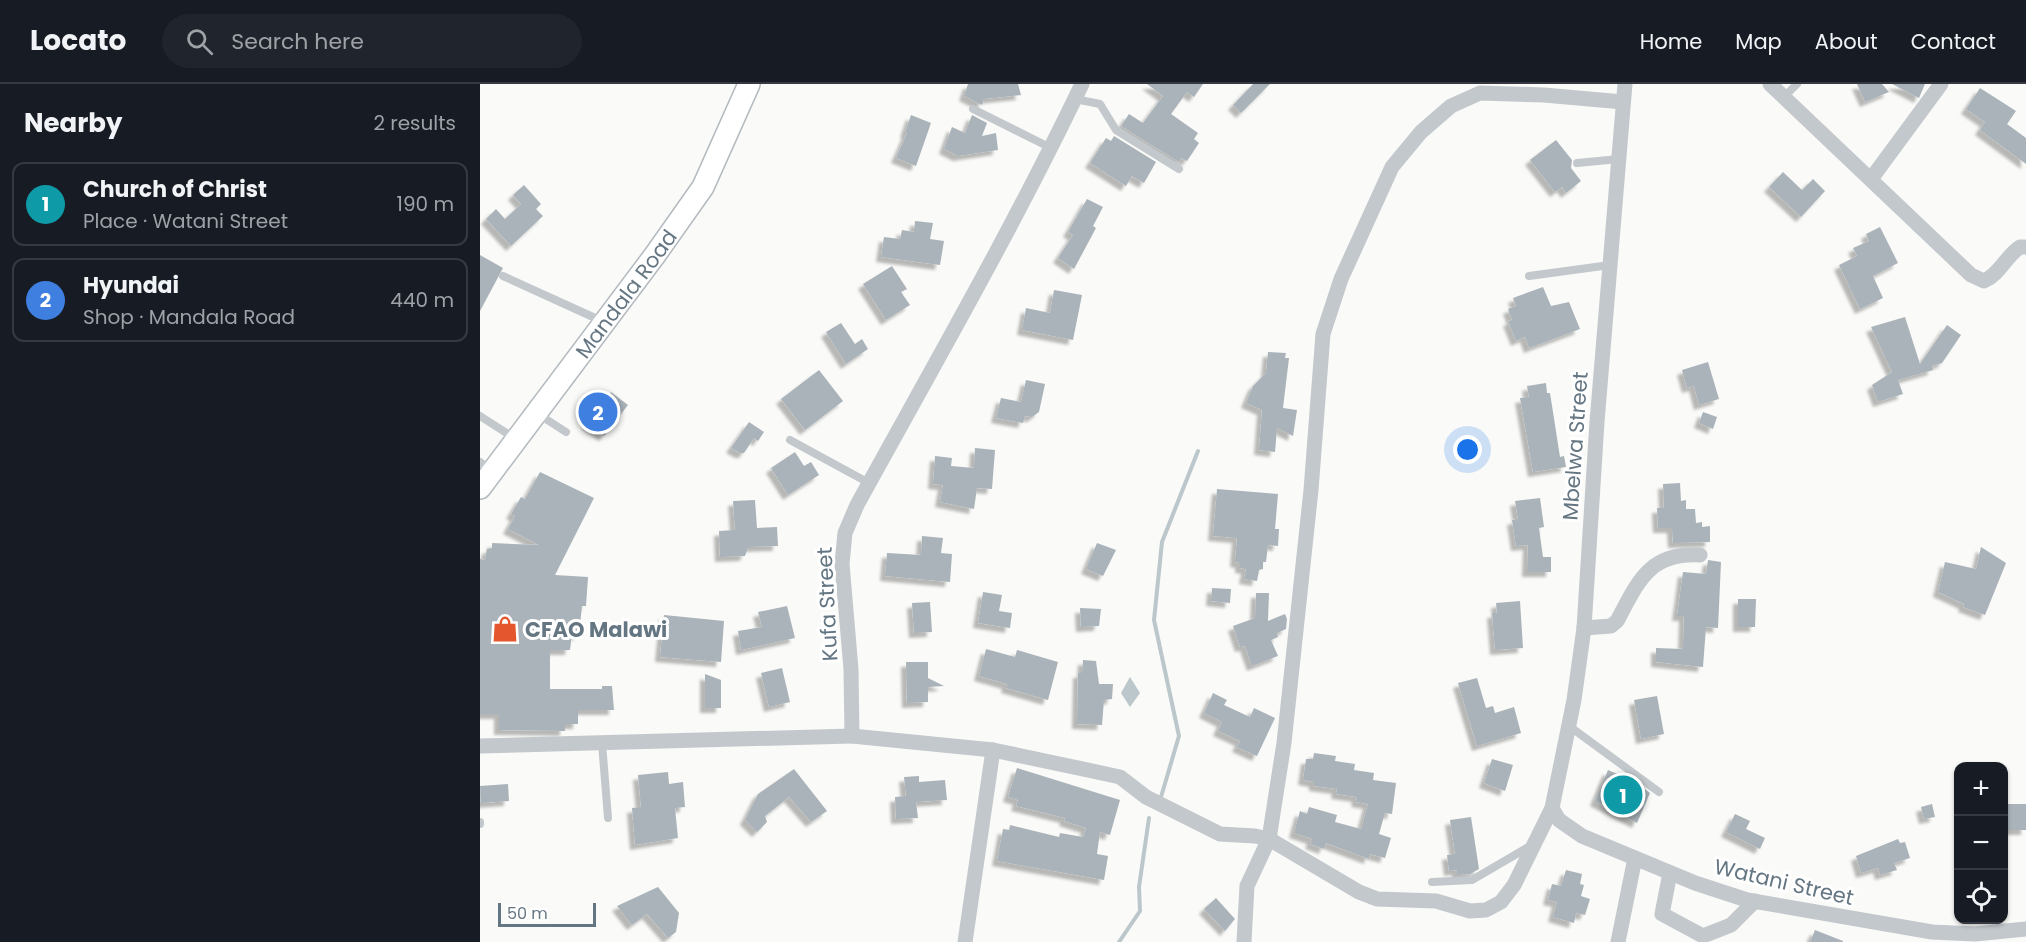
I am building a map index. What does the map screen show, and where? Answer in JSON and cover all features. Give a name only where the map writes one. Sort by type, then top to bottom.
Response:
[{"type":"street","name":"Mandala Road","points":[[480,488],[487,466],[517,440],[703,187],[749,84]]},
{"type":"street","name":"Kufa Street","points":[[852,736],[851,669],[842,564],[845,533],[869,483],[966,312],[1082,84]]},
{"type":"street","name":"Mbelwa Street","points":[[1269,839],[1359,892],[1377,899],[1436,901],[1470,911],[1486,910],[1501,902],[1514,885],[1552,808],[1569,726],[1584,628],[1624,84]]},
{"type":"street","points":[[1770,84],[1971,275],[1984,281],[1992,277],[2014,251],[2020,246],[2026,247]]},
{"type":"street","points":[[1871,179],[1941,84]]},
{"type":"street","points":[[1244,942],[1247,886],[1269,839],[1291,685],[1311,490],[1323,333],[1341,279],[1392,167],[1421,132],[1451,106],[1480,93],[1544,95],[1623,102]]},
{"type":"street","points":[[1584,628],[1611,626],[1617,621],[1641,577],[1653,565],[1677,556],[1700,555]]},
{"type":"street","points":[[480,746],[852,736],[993,750],[1120,777],[1146,797],[1220,834],[1269,839]]},
{"type":"street","points":[[965,942],[993,750]]},
{"type":"street","name":"Watani Street","points":[[1552,808],[1559,820],[1568,828],[1670,873],[1755,901],[1976,938],[2026,929]]},
{"type":"street","points":[[1618,942],[1635,858]]},
{"type":"street","points":[[1670,873],[1662,914],[1704,936],[1731,925],[1755,901]]},
{"type":"lane","points":[[1785,96],[1797,84]]},
{"type":"lane","points":[[1075,99],[1100,104],[1116,130],[1179,169]]},
{"type":"lane","points":[[973,109],[1051,148]]},
{"type":"lane","points":[[1577,163],[1618,159]]},
{"type":"lane","points":[[1529,276],[1610,265]]},
{"type":"lane","points":[[503,276],[605,322]]},
{"type":"lane","points":[[536,413],[566,432]]},
{"type":"lane","points":[[480,416],[517,440]]},
{"type":"lane","points":[[790,440],[869,483]]},
{"type":"lane","points":[[1569,726],[1659,792]]},
{"type":"lane","points":[[603,743],[608,818]]},
{"type":"lane","points":[[1432,882],[1472,880],[1536,842]]},
{"type":"shaded area","points":[[1130,677],[1140,693],[1130,707],[1121,693]]},
{"type":"building","points":[[968,84],[1018,84],[1021,95],[984,99],[982,105],[964,96]]},
{"type":"building","points":[[1147,84],[1203,84],[1194,97],[1187,92],[1171,114],[1198,133],[1194,139],[1199,143],[1187,161],[1181,158],[1179,162],[1121,126],[1129,114],[1143,123],[1163,96]]},
{"type":"building","points":[[1253,84],[1270,84],[1241,113],[1233,105]]},
{"type":"building","points":[[1857,84],[1882,84],[1889,92],[1865,102]]},
{"type":"building","points":[[1892,84],[1925,84],[1919,98]]},
{"type":"building","points":[[1980,88],[2016,111],[2007,124],[2026,138],[2026,164],[1980,130],[1985,122],[1966,109]]},
{"type":"building","points":[[911,115],[931,123],[916,166],[896,158],[907,133],[905,133]]},
{"type":"building","points":[[972,115],[987,123],[982,136],[996,133],[998,150],[958,156],[944,149],[952,127],[965,133]]},
{"type":"building","points":[[1114,136],[1156,162],[1144,183],[1132,176],[1126,186],[1090,163],[1106,138],[1111,141]]},
{"type":"building","points":[[1556,140],[1572,160],[1571,168],[1581,181],[1566,193],[1562,187],[1555,192],[1530,160]]},
{"type":"building","points":[[1783,172],[1802,190],[1813,179],[1825,191],[1801,217],[1769,187]]},
{"type":"building","points":[[524,185],[541,204],[536,209],[543,216],[511,246],[486,219],[496,209],[505,219],[521,204],[513,195]]},
{"type":"building","points":[[1087,199],[1103,207],[1093,226],[1096,228],[1074,269],[1058,258],[1073,235],[1068,232]]},
{"type":"building","points":[[915,221],[933,223],[930,239],[944,241],[940,265],[881,257],[884,237],[900,239],[902,230],[914,232]]},
{"type":"building","points":[[1880,227],[1898,263],[1873,276],[1883,298],[1860,309],[1839,265],[1857,256],[1853,248],[1869,241],[1866,234]]},
{"type":"building","points":[[480,255],[503,268],[480,311]]},
{"type":"building","points":[[892,266],[907,289],[901,292],[910,305],[886,320],[863,284]]},
{"type":"building","points":[[1543,287],[1551,306],[1569,302],[1580,329],[1529,348],[1525,337],[1516,341],[1508,321],[1512,320],[1508,309],[1516,306],[1513,298]]},
{"type":"building","points":[[1054,290],[1082,295],[1073,340],[1022,330],[1026,308],[1050,313]]},
{"type":"building","points":[[1905,317],[1920,364],[1947,325],[1961,335],[1942,363],[1932,366],[1933,370],[1898,380],[1903,394],[1878,402],[1872,385],[1892,372],[1871,327]]},
{"type":"building","points":[[841,323],[855,344],[862,339],[868,349],[846,364],[826,332]]},
{"type":"building","points":[[1268,352],[1286,353],[1285,358],[1289,358],[1283,408],[1297,410],[1293,436],[1277,428],[1275,452],[1259,450],[1262,410],[1246,403],[1253,386],[1266,373]]},
{"type":"building","points":[[1708,362],[1719,399],[1699,405],[1694,386],[1687,388],[1682,370]]},
{"type":"building","points":[[819,370],[843,401],[805,430],[781,399]]},
{"type":"building","points":[[1026,380],[1045,384],[1039,412],[1032,417],[1025,416],[1023,423],[996,418],[1001,398],[1021,402]]},
{"type":"building","points":[[1546,383],[1547,393],[1550,393],[1560,457],[1564,456],[1566,467],[1533,472],[1520,398],[1529,397],[1527,386]]},
{"type":"building","points":[[611,392],[628,405],[604,436],[587,424]]},
{"type":"building","points":[[1703,412],[1717,417],[1713,429],[1699,423]]},
{"type":"building","points":[[749,422],[764,432],[758,441],[754,438],[744,453],[740,453],[731,448]]},
{"type":"building","points":[[975,448],[995,450],[992,489],[977,488],[974,509],[940,502],[943,485],[933,484],[935,456],[952,458],[951,466],[974,468]]},
{"type":"building","points":[[795,452],[804,466],[811,462],[819,475],[788,495],[771,468]]},
{"type":"building","points":[[540,472],[594,498],[555,575],[588,577],[586,606],[582,606],[579,635],[572,634],[570,650],[550,650],[550,689],[602,689],[602,686],[612,686],[614,710],[578,710],[578,724],[565,724],[565,731],[499,730],[499,714],[480,714],[480,559],[485,560],[487,549],[492,548],[492,543],[539,545],[508,529],[515,516],[511,514],[521,497],[525,499]]},
{"type":"building","points":[[1680,483],[1681,501],[1686,500],[1686,509],[1695,509],[1696,523],[1702,522],[1702,527],[1710,526],[1710,542],[1673,543],[1672,528],[1658,528],[1657,508],[1664,508],[1663,484]]},
{"type":"building","points":[[1217,489],[1278,494],[1275,529],[1279,529],[1278,546],[1268,545],[1266,562],[1263,562],[1263,569],[1259,570],[1257,581],[1244,579],[1246,569],[1240,568],[1240,563],[1235,562],[1237,538],[1213,536]]},
{"type":"building","points":[[1540,498],[1544,527],[1539,528],[1543,557],[1551,557],[1551,572],[1527,572],[1528,545],[1516,546],[1512,520],[1518,519],[1515,501]]},
{"type":"building","points":[[755,500],[757,528],[777,527],[778,546],[748,547],[745,556],[720,557],[719,531],[735,530],[733,501]]},
{"type":"building","points":[[922,536],[943,538],[941,553],[952,554],[950,582],[885,576],[887,553],[921,555]]},
{"type":"building","points":[[1097,543],[1116,550],[1103,576],[1086,569]]},
{"type":"building","points":[[1981,547],[2006,563],[1985,615],[1963,607],[1964,604],[1938,592],[1945,562],[1976,569]]},
{"type":"building","points":[[1708,560],[1721,562],[1718,628],[1706,627],[1703,667],[1656,662],[1656,648],[1683,649],[1684,616],[1677,616],[1683,572],[1706,574]]},
{"type":"building","points":[[1212,588],[1231,589],[1230,603],[1211,601]]},
{"type":"building","points":[[983,592],[1002,595],[999,611],[1012,613],[1010,628],[978,623]]},
{"type":"building","points":[[1256,593],[1269,593],[1268,621],[1285,614],[1287,619],[1286,629],[1277,633],[1278,637],[1271,640],[1278,656],[1252,666],[1245,646],[1240,647],[1233,626],[1255,618]]},
{"type":"building","points":[[1738,599],[1756,599],[1755,627],[1738,627]]},
{"type":"building","points":[[1520,601],[1523,648],[1495,650],[1492,613],[1497,613],[1496,603]]},
{"type":"building","points":[[930,602],[932,632],[914,633],[912,603]]},
{"type":"building","points":[[787,606],[795,638],[741,650],[738,631],[762,627],[758,612]]},
{"type":"building","points":[[1080,608],[1101,609],[1099,626],[1081,627]]},
{"type":"building","points":[[664,615],[724,621],[721,662],[660,657]]},
{"type":"building","points":[[986,649],[1015,657],[1017,650],[1058,662],[1048,700],[1006,688],[1007,684],[979,676]]},
{"type":"building","points":[[1083,660],[1096,661],[1099,684],[1113,684],[1112,699],[1104,700],[1102,725],[1077,724],[1078,673],[1082,673]]},
{"type":"building","points":[[906,662],[928,662],[928,678],[944,686],[928,687],[928,702],[907,703]]},
{"type":"building","points":[[782,668],[790,702],[769,707],[761,673]]},
{"type":"building","points":[[705,674],[721,680],[721,708],[705,708]]},
{"type":"building","points":[[1477,678],[1486,708],[1493,706],[1495,713],[1514,707],[1521,733],[1477,746],[1458,683]]},
{"type":"building","points":[[1213,693],[1227,700],[1224,705],[1250,717],[1254,708],[1275,718],[1257,756],[1237,747],[1240,741],[1218,731],[1222,722],[1204,713]]},
{"type":"building","points":[[1657,696],[1664,734],[1641,739],[1634,700]]},
{"type":"building","points":[[1314,753],[1336,756],[1335,761],[1355,764],[1354,770],[1374,773],[1373,780],[1396,783],[1392,814],[1385,813],[1379,834],[1391,838],[1385,858],[1370,854],[1369,859],[1326,843],[1324,849],[1310,844],[1312,839],[1294,833],[1300,811],[1307,814],[1309,807],[1337,815],[1335,822],[1361,829],[1368,804],[1356,802],[1357,797],[1336,794],[1337,789],[1314,786],[1314,782],[1303,780],[1306,759],[1313,759]]},
{"type":"building","points":[[1492,759],[1513,765],[1505,791],[1484,783]]},
{"type":"building","points":[[1017,768],[1120,800],[1110,835],[1100,832],[1097,854],[1108,856],[1104,880],[997,861],[1003,829],[1009,830],[1010,825],[1059,837],[1060,833],[1083,837],[1086,828],[1064,821],[1065,818],[1016,806],[1018,800],[1008,797]]},
{"type":"building","points":[[794,769],[827,811],[811,822],[789,797],[765,816],[767,822],[757,832],[745,820],[758,794]]},
{"type":"building","points":[[1608,770],[1635,782],[1650,793],[1637,823],[1595,801]]},
{"type":"building","points":[[668,772],[669,784],[683,782],[685,807],[675,808],[678,838],[635,845],[632,808],[641,807],[638,775]]},
{"type":"building","points":[[919,776],[919,782],[945,780],[947,800],[916,802],[918,818],[896,819],[895,797],[906,796],[904,777]]},
{"type":"building","points":[[508,784],[509,801],[481,803],[480,786]]},
{"type":"building","points":[[1932,804],[1935,817],[1924,819],[1921,807]]},
{"type":"building","points":[[2008,804],[2026,804],[2026,830],[2008,830]]},
{"type":"building","points":[[1735,814],[1750,821],[1746,829],[1765,838],[1760,849],[1726,832]]},
{"type":"building","points":[[1471,817],[1479,869],[1470,874],[1457,875],[1457,870],[1449,871],[1447,855],[1455,854],[1450,820]]},
{"type":"building","points":[[1898,839],[1900,843],[1905,842],[1910,858],[1894,863],[1897,870],[1880,875],[1878,868],[1861,873],[1856,856]]},
{"type":"building","points":[[1566,870],[1582,874],[1580,884],[1584,885],[1581,896],[1590,899],[1585,915],[1576,913],[1574,923],[1553,917],[1557,902],[1548,900],[1552,884],[1561,886]]},
{"type":"building","points":[[658,887],[679,913],[676,932],[668,938],[647,914],[632,925],[617,906]]},
{"type":"building","points":[[1216,898],[1235,919],[1225,931],[1204,909]]},
{"type":"building","points":[[1815,930],[1843,941],[1843,942],[1810,942]]},
{"type":"waterway","points":[[1161,797],[1179,736],[1154,620],[1162,542],[1198,451]]},
{"type":"waterway","points":[[1119,942],[1140,911],[1139,887],[1149,818]]},
{"type":"place","name":"Hyundai","points":[[598,412]]},
{"type":"place","name":"CFAO Malawi","points":[[505,629]]},
{"type":"place","name":"Church of Christ","points":[[1623,795]]}]
